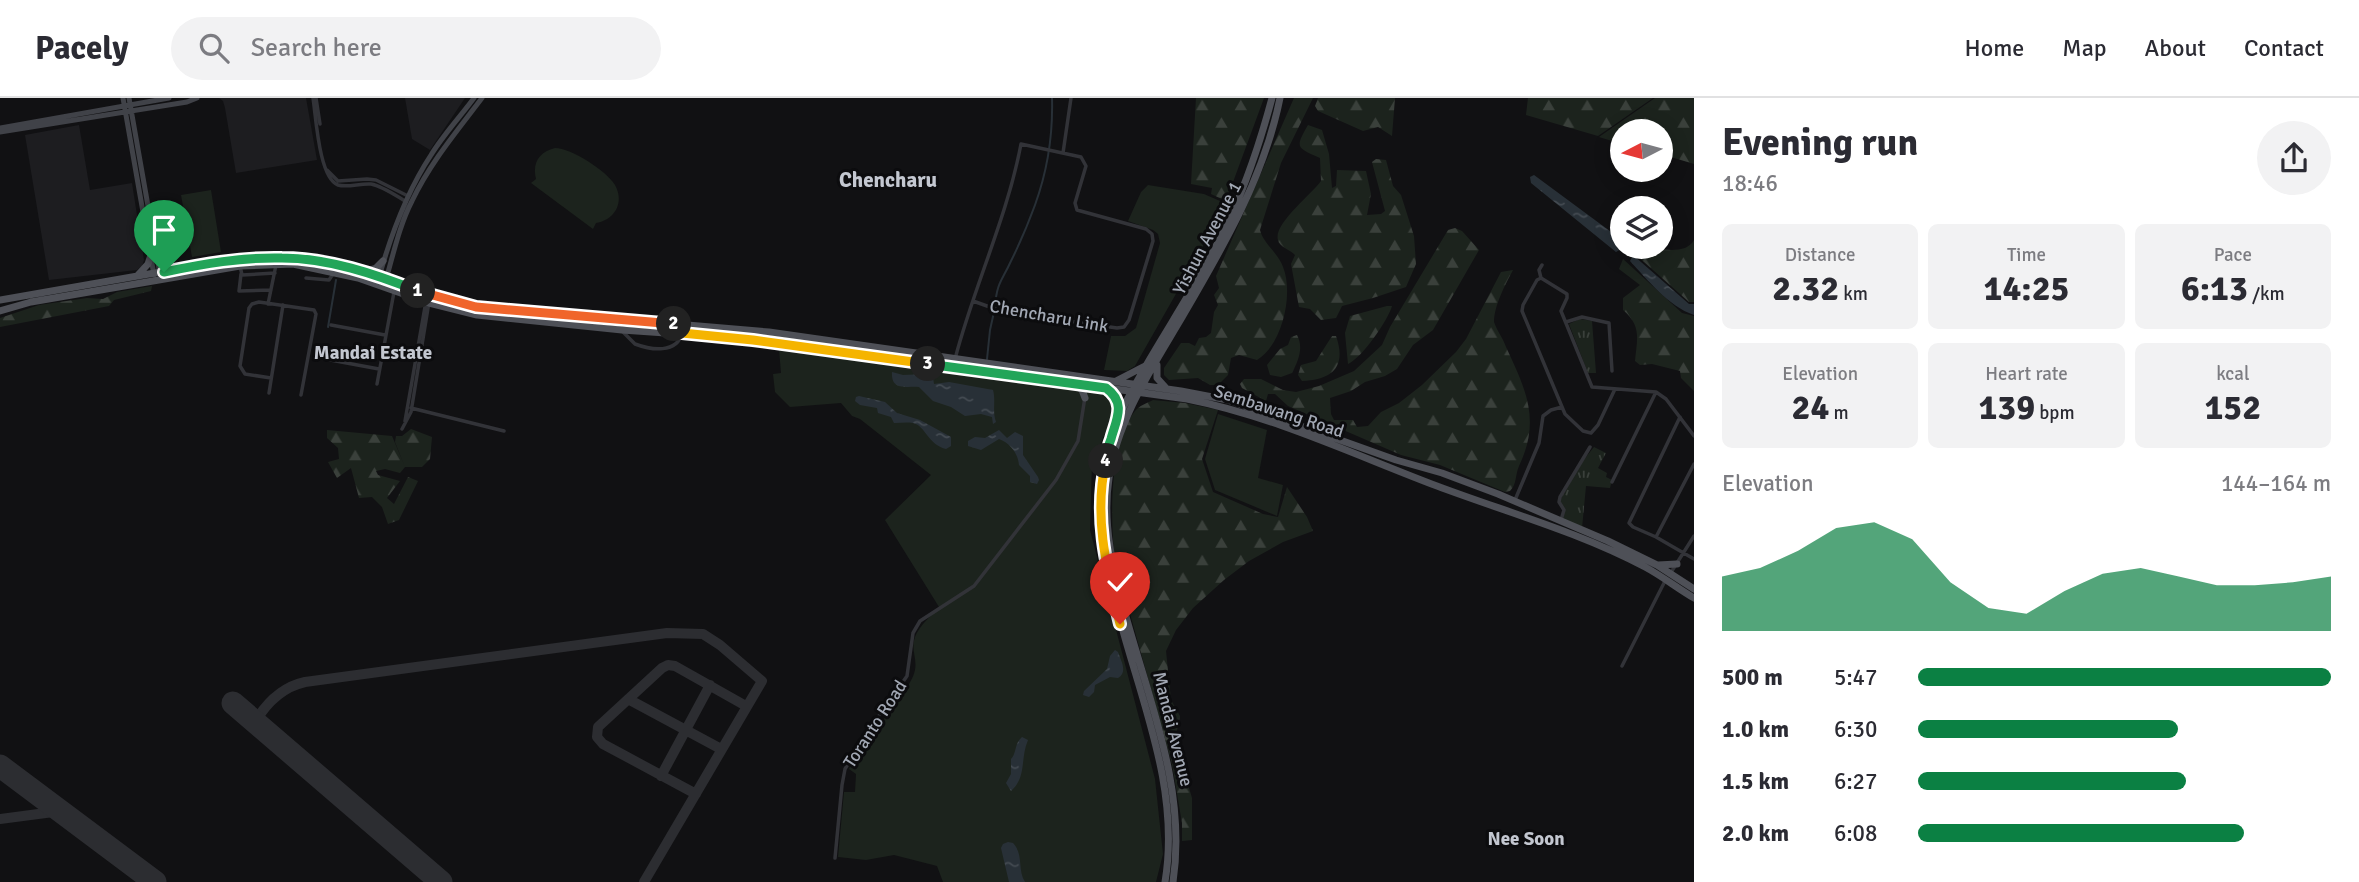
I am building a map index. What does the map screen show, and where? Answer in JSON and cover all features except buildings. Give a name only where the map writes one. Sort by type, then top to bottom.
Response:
[{"type":"main road","points":[[123,98],[128,106],[157,277]]},
{"type":"main road","points":[[0,130],[169,98]]},
{"type":"main road","points":[[128,106],[187,102],[197,98]]},
{"type":"main road","points":[[363,272],[376,268],[383,261],[432,152],[474,98]]},
{"type":"main road","points":[[386,283],[409,200],[482,98]]},
{"type":"main road","name":"Yishun Avenue 1","points":[[1137,388],[1146,365],[1230,219],[1257,152],[1272,98]]},
{"type":"main road","name":"Yishun Avenue 1","points":[[1137,388],[1159,356],[1242,210],[1259,173],[1280,98]]},
{"type":"main road","points":[[153,255],[175,270]]},
{"type":"main road","points":[[136,277],[153,255]]},
{"type":"main road","name":"Sembawang Road","points":[[0,310],[157,277],[175,270],[229,260],[281,257],[312,260],[363,272],[428,299],[477,315],[753,340],[956,363],[1087,382],[1106,388],[1167,388],[1228,400],[1515,500],[1657,565],[1694,598]]},
{"type":"main road","points":[[383,261],[386,283]]},
{"type":"main road","name":"Sembawang Road","points":[[0,300],[136,277],[241,270],[277,263],[386,283]]},
{"type":"main road","name":"Sembawang Road","points":[[428,299],[489,309],[769,332],[1073,384],[1114,382],[1158,395],[1227,408],[1607,549],[1694,589]]},
{"type":"main road","points":[[1159,356],[1156,374],[1167,388]]},
{"type":"main road","points":[[1114,382],[1146,365]]},
{"type":"main road","points":[[1073,384],[1082,390],[1085,398]]},
{"type":"main road","points":[[1106,388],[1115,396],[1120,413]]},
{"type":"main road","name":"Mandai Avenue","points":[[1137,388],[1118,439],[1109,477],[1106,521],[1111,563],[1166,753],[1176,806],[1177,848],[1173,882]]},
{"type":"main road","name":"Mandai Avenue","points":[[1137,388],[1120,413],[1111,438],[1102,474],[1100,517],[1105,559],[1117,611],[1157,750],[1168,806],[1169,847],[1165,882]]},
{"type":"main road","points":[[1131,410],[1142,401],[1158,395]]},
{"type":"main road","points":[[1465,495],[1471,491],[1471,483]]},
{"type":"main road","points":[[1477,499],[1475,493],[1479,487]]},
{"type":"main road","points":[[1657,565],[1677,564],[1671,577]]},
{"type":"street","points":[[314,98],[324,163],[329,178],[337,184],[376,180],[409,200]]},
{"type":"street","points":[[1063,153],[1071,98]]},
{"type":"street","name":"Chencharu Link","points":[[1021,144],[1081,157],[1086,163],[1075,203],[1077,210],[1146,229],[1152,234],[1153,241],[1129,320],[1124,327],[999,310],[973,302],[998,230],[1021,144]]},
{"type":"street","points":[[268,303],[277,263]]},
{"type":"street","points":[[1542,265],[1539,270],[1541,278],[1567,294],[1561,309],[1592,387],[1656,392],[1666,399],[1694,436]]},
{"type":"street","points":[[271,290],[239,291],[241,270],[275,273]]},
{"type":"street","points":[[306,278],[329,280],[334,272]]},
{"type":"street","points":[[1541,278],[1522,312],[1565,414],[1583,431],[1591,433],[1598,425],[1615,389]]},
{"type":"street","points":[[377,384],[385,335],[386,283]]},
{"type":"street","points":[[426,313],[403,428],[411,408],[426,313],[428,299]]},
{"type":"street","points":[[956,363],[973,302]]},
{"type":"street","points":[[271,378],[245,374],[240,362],[249,308],[255,303],[268,303],[313,310],[316,313],[301,395]]},
{"type":"street","points":[[268,393],[283,305]]},
{"type":"street","points":[[1566,322],[1583,317],[1609,323],[1612,371]]},
{"type":"street","points":[[622,330],[633,343],[640,346],[667,348],[676,346],[682,333],[674,323]]},
{"type":"street","points":[[335,334],[334,326],[385,335]]},
{"type":"street","points":[[332,352],[328,360],[379,369]]},
{"type":"street","name":"Toranto Road","points":[[835,858],[845,769],[907,676],[911,642],[917,626],[920,621],[974,586],[1056,480],[1078,441],[1087,382]]},
{"type":"street","points":[[1612,482],[1656,392]]},
{"type":"street","points":[[1515,500],[1539,443],[1543,416],[1562,407]]},
{"type":"street","points":[[411,408],[504,431]]},
{"type":"street","points":[[1680,417],[1629,520],[1633,527],[1694,559]]},
{"type":"street","points":[[1560,522],[1564,510],[1559,502],[1560,497],[1590,447]]},
{"type":"street","points":[[1656,537],[1694,464]]},
{"type":"street","points":[[1677,564],[1694,536]]},
{"type":"street","points":[[1622,666],[1671,577]]},
{"type":"shaded area","points":[[219,98],[306,98],[317,160],[236,173],[225,108]]},
{"type":"shaded area","points":[[405,98],[465,98],[430,150],[412,139]]},
{"type":"shaded area","points":[[79,125],[90,190],[132,183],[144,260],[137,270],[49,280],[25,135]]},
{"type":"green space","points":[[1196,98],[1264,98],[1226,201],[1211,194],[1212,188],[1191,184]]},
{"type":"green space","points":[[1294,98],[1313,98],[1281,163],[1260,230],[1281,262],[1286,278],[1286,304],[1279,331],[1266,353],[1257,360],[1239,355],[1231,358],[1228,375],[1218,385],[1210,385],[1198,378],[1169,380],[1164,375],[1164,368],[1181,343],[1195,346],[1199,338],[1211,333],[1214,312],[1218,305],[1214,295],[1219,288],[1216,276]]},
{"type":"green space","points":[[1318,98],[1395,98],[1392,136],[1378,127],[1363,131],[1318,111],[1315,106]]},
{"type":"green space","points":[[1528,98],[1653,98],[1623,119],[1610,119],[1610,128],[1598,136],[1526,115]]},
{"type":"green space","points":[[1655,98],[1694,98],[1694,164],[1673,158],[1673,119],[1625,119]]},
{"type":"green space","points":[[1308,125],[1322,130],[1329,154],[1332,188],[1336,186],[1337,170],[1366,171],[1371,194],[1367,215],[1385,211],[1372,162],[1376,159],[1386,160],[1393,186],[1401,195],[1414,236],[1416,264],[1406,287],[1342,306],[1336,318],[1321,320],[1310,309],[1299,307],[1291,264],[1295,255],[1278,240],[1281,226],[1321,181],[1320,158],[1300,146]]},
{"type":"green space","points":[[1610,129],[1610,140],[1599,137]]},
{"type":"green space","points":[[555,148],[588,161],[615,185],[619,198],[616,210],[608,218],[596,223],[593,229],[531,183],[536,179],[538,159]]},
{"type":"green space","points":[[1148,185],[1204,194],[1227,204],[1135,366],[1127,371],[1104,370],[1111,336],[1125,336],[1136,328],[1160,243],[1158,234],[1153,230],[1128,221],[1141,192]]},
{"type":"green space","points":[[211,190],[221,252],[192,257],[181,195]]},
{"type":"green space","points":[[1455,228],[1462,231],[1479,250],[1433,330],[1413,345],[1397,369],[1330,398],[1331,414],[1334,420],[1353,420],[1357,427],[1368,426],[1381,412],[1399,403],[1422,385],[1466,339],[1501,272],[1513,270],[1498,302],[1494,322],[1520,377],[1530,419],[1526,449],[1515,482],[1510,491],[1505,492],[1440,465],[1401,455],[1288,406],[1275,394],[1268,394],[1266,401],[1242,388],[1240,384],[1244,379],[1261,379],[1283,390],[1296,392],[1319,386],[1354,371],[1382,345],[1448,230]]},
{"type":"green space","points":[[1694,240],[1694,302],[1689,302],[1641,259],[1673,259],[1673,250],[1690,245]]},
{"type":"green space","points":[[1623,259],[1682,313],[1694,316],[1694,391],[1681,378],[1680,371],[1652,364],[1640,365],[1635,361],[1636,327],[1623,310],[1623,298],[1640,285],[1619,269]]},
{"type":"green space","points":[[152,286],[151,291],[114,300],[109,306],[0,327],[0,318],[39,305],[87,298],[103,299],[117,292]]},
{"type":"green space","points":[[1392,306],[1380,329],[1367,347],[1348,364],[1345,333],[1350,316]]},
{"type":"green space","points":[[1580,319],[1592,321],[1596,373],[1588,373],[1569,324]]},
{"type":"green space","points":[[1297,335],[1300,350],[1292,373],[1281,377],[1270,375],[1267,365],[1280,349],[1288,345],[1291,337]]},
{"type":"green space","points":[[1332,336],[1336,336],[1340,356],[1334,370],[1322,378],[1302,381],[1298,375],[1301,365],[1316,361]]},
{"type":"green space","points":[[779,349],[1100,391],[1113,398],[1114,413],[1092,463],[1090,530],[1155,779],[1163,854],[1156,882],[943,882],[937,866],[894,855],[866,860],[838,857],[844,792],[855,792],[856,774],[849,769],[909,684],[915,670],[915,637],[939,607],[885,520],[931,475],[860,419],[852,416],[841,403],[790,407],[775,392],[773,374],[781,373]]},
{"type":"green space","points":[[1153,400],[1218,410],[1202,459],[1213,492],[1263,514],[1278,517],[1287,487],[1313,531],[1283,542],[1249,561],[1224,580],[1193,608],[1176,630],[1166,651],[1171,700],[1180,716],[1175,740],[1192,798],[1192,840],[1182,841],[1182,823],[1172,764],[1115,560],[1113,544],[1113,483],[1120,442],[1135,411]]},
{"type":"green space","points":[[1218,414],[1267,430],[1258,478],[1283,485],[1277,516],[1215,490],[1205,459]]},
{"type":"green space","points":[[411,429],[432,437],[430,459],[422,467],[405,467],[395,442],[396,436],[402,436]]},
{"type":"green space","points":[[327,430],[392,436],[405,467],[400,473],[385,469],[376,471],[378,475],[400,481],[387,498],[394,504],[408,477],[418,481],[399,520],[388,524],[382,507],[372,497],[359,498],[351,468],[337,478],[328,462],[339,459],[338,448],[327,438]]},
{"type":"green space","points":[[1594,447],[1606,453],[1598,468],[1612,480],[1610,488],[1586,486],[1582,528],[1560,522],[1565,509],[1559,502]]},
{"type":"water","points":[[1534,175],[1610,231],[1610,247],[1531,183],[1530,177]]},
{"type":"water","points":[[1638,259],[1689,304],[1694,304],[1694,315],[1659,292],[1630,261]]},
{"type":"water","points":[[892,372],[903,375],[928,374],[933,378],[934,384],[949,382],[993,390],[996,422],[993,424],[992,417],[981,414],[965,416],[951,407],[933,401],[919,387],[897,385],[892,378]]},
{"type":"water","points":[[859,396],[885,402],[897,413],[920,420],[951,437],[951,446],[946,449],[940,447],[917,425],[894,423],[891,417],[878,413],[877,408],[860,405],[855,401]]},
{"type":"water","points":[[999,430],[1007,438],[1015,432],[1023,436],[1023,455],[1038,477],[1037,484],[1030,482],[1030,476],[1019,465],[1015,453],[1003,441],[999,439],[981,450],[968,446],[968,441],[975,437],[985,438]]},
{"type":"water","points":[[1115,650],[1123,666],[1121,676],[1110,677],[1095,685],[1094,692],[1089,697],[1083,695],[1107,669],[1110,656]]},
{"type":"water","points":[[1022,737],[1028,740],[1019,780],[1011,791],[1006,783],[1011,774],[1011,759]]},
{"type":"water","points":[[1008,842],[1013,843],[1018,852],[1025,882],[1009,882],[1001,848]]},
{"type":"waterway","points":[[995,306],[999,286],[1027,226],[1043,179],[1050,139],[1052,98]]},
{"type":"waterway","points":[[328,327],[336,280]]},
{"type":"waterway","points":[[987,359],[994,312]]},
{"type":"taxiway","points":[[255,722],[276,696],[305,682],[667,633],[703,634],[762,681],[644,882]]},
{"type":"taxiway","points":[[696,794],[603,744],[597,737],[598,727],[668,665],[675,666],[746,706]]},
{"type":"taxiway","points":[[661,776],[710,685]]},
{"type":"taxiway","points":[[628,699],[721,749]]},
{"type":"taxiway","points":[[0,819],[61,811]]},
{"type":"runway","points":[[233,703],[441,882]]},
{"type":"runway","points":[[0,766],[155,882]]},
{"type":"district","name":"Chencharu","points":[[888,180]]},
{"type":"district","name":"Mandai Estate","points":[[373,353]]},
{"type":"district","name":"Nee Soon","points":[[1526,839]]},
{"type":"route","points":[[164,272],[229,260],[281,257],[312,260],[363,272],[434,297],[476,307],[674,323],[682,333],[753,340],[1106,388],[1115,396],[1120,413],[1102,474],[1100,517],[1105,559],[1120,624]]}]
